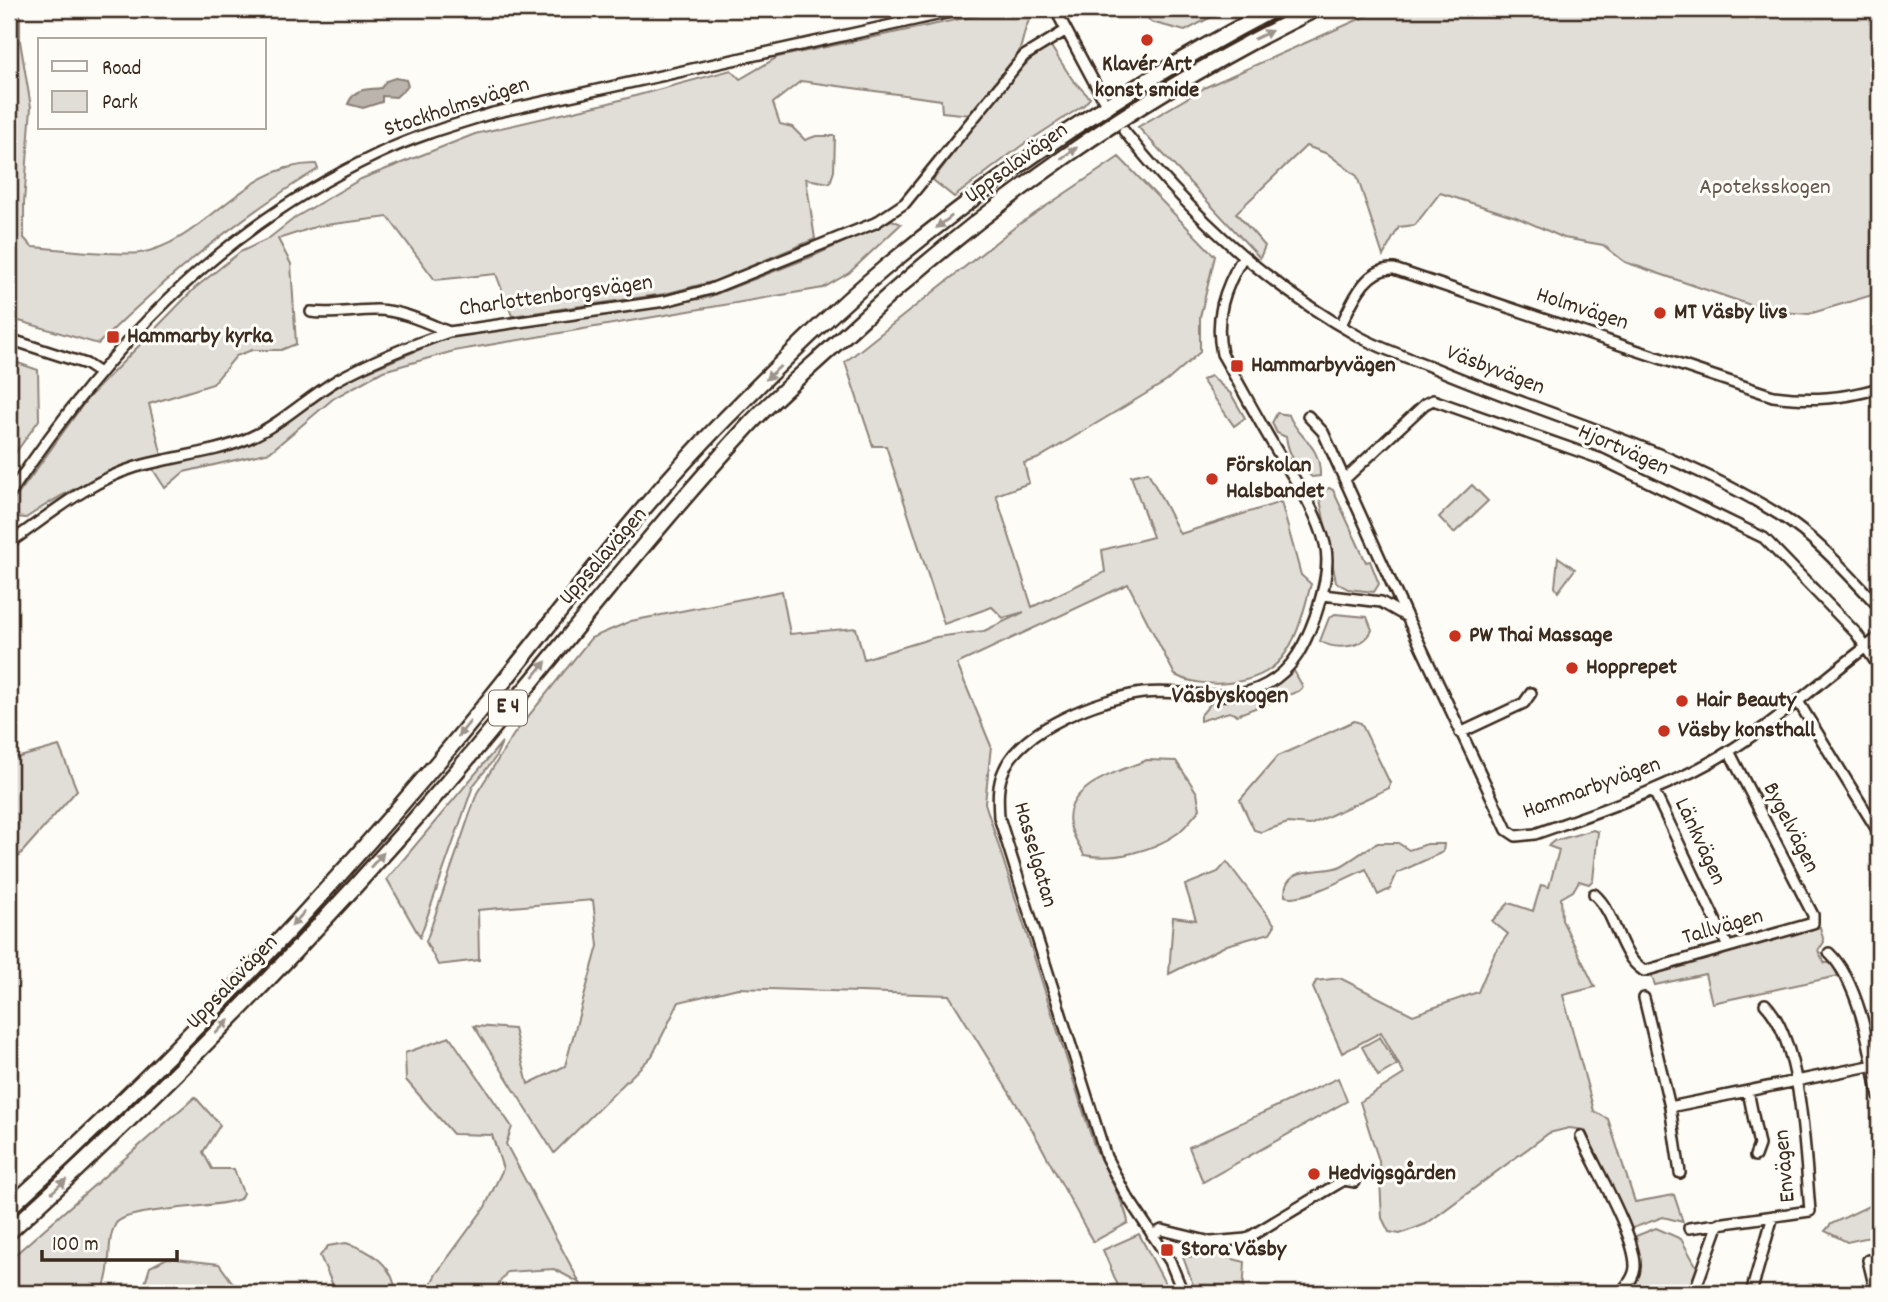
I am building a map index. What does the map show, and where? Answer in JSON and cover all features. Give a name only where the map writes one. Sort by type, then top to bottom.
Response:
[{"type":"highway","name":"Uppsalavägen","points":[[9,1208],[96,1129],[269,952],[443,756],[600,559],[735,409],[883,270],[997,180],[1182,57],[1274,9]]},
{"type":"highway","name":"Uppsalavägen","points":[[9,1232],[107,1143],[281,968],[457,770],[613,581],[752,421],[895,288],[1013,191],[1087,140],[1189,77],[1249,41],[1316,9]]},
{"type":"street","name":"Stockholmsvägen","points":[[9,495],[57,424],[145,319],[217,254],[305,194],[380,153],[493,113],[581,91],[964,9]]},
{"type":"street","points":[[1055,9],[1102,97]]},
{"type":"street","name":"Charlottenborgsvägen","points":[[9,543],[70,498],[105,479],[138,467],[229,446],[249,438],[271,427],[338,380],[377,360],[449,332],[665,301],[710,289],[875,223],[905,203],[1024,56],[1065,31]]},
{"type":"street","name":"Väsbyvägen","points":[[1125,131],[1181,199],[1243,257],[1294,296],[1360,337],[1478,387],[1700,470],[1780,515],[1841,567],[1879,607]]},
{"type":"street","name":"Hasselgatan","points":[[1183,1293],[1170,1261],[1126,1195],[1106,1157],[999,817],[999,785],[1010,758],[1022,744],[1078,713],[1115,698],[1170,692],[1225,696],[1267,684],[1292,665],[1306,641],[1323,595],[1326,548],[1316,516],[1222,354],[1218,335],[1219,314],[1225,291],[1243,257]]},
{"type":"street","name":"Holmvägen","points":[[1341,325],[1369,277],[1385,268],[1394,269],[1773,396],[1826,400],[1846,398],[1879,388]]},
{"type":"street","points":[[311,312],[328,314],[379,310],[421,320],[449,332]]},
{"type":"street","points":[[9,339],[86,364],[98,372]]},
{"type":"street","name":"Hjortvägen","points":[[1345,479],[1424,404],[1433,400],[1442,402],[1601,459],[1764,538],[1867,646],[1879,667]]},
{"type":"street","name":"Hammarbyvägen","points":[[1308,416],[1323,432],[1460,733],[1507,830],[1516,836],[1535,834],[1654,791],[1729,751],[1798,703],[1879,637]]},
{"type":"street","points":[[1323,595],[1381,602],[1407,617]]},
{"type":"street","points":[[1460,733],[1524,703],[1531,693]]},
{"type":"street","points":[[1798,703],[1879,834]]},
{"type":"street","name":"Bygelvägen","points":[[1729,751],[1813,915],[1813,923]]},
{"type":"street","name":"Länkvägen","points":[[1654,791],[1728,947]]},
{"type":"street","name":"Tallvägen","points":[[1594,894],[1604,903],[1631,962],[1644,971],[1813,923]]},
{"type":"street","points":[[1829,953],[1837,960],[1860,1015],[1876,1064],[1879,1097]]},
{"type":"street","points":[[1644,998],[1670,1107],[1679,1173]]},
{"type":"street","points":[[1765,1004],[1778,1017],[1797,1081]]},
{"type":"street","points":[[1670,1107],[1876,1064]]},
{"type":"street","name":"Envägen","points":[[1689,1227],[1811,1212],[1797,1081]]},
{"type":"street","points":[[1748,1091],[1759,1145],[1755,1156]]},
{"type":"street","points":[[1581,1136],[1628,1236],[1635,1266],[1625,1288],[1619,1293]]},
{"type":"street","points":[[1152,1235],[1162,1230],[1211,1242],[1246,1239],[1344,1180],[1355,1182]]},
{"type":"street","name":"Envägen","points":[[1751,1293],[1773,1216]]},
{"type":"street","points":[[1694,1293],[1719,1223]]},
{"type":"street","points":[[1868,1260],[1876,1293]]},
{"type":"green space","points":[[9,9],[16,9],[20,14],[20,41],[31,107],[24,238],[32,247],[102,253],[140,253],[163,246],[185,234],[267,176],[290,167],[316,164],[318,169],[203,250],[98,344],[9,318],[9,135],[13,94],[9,93]]},
{"type":"green space","points":[[1008,9],[1039,11],[1027,24],[1018,54],[971,115],[942,112],[941,100],[801,81],[773,103],[780,124],[792,127],[805,140],[816,136],[835,136],[834,171],[830,183],[806,179],[815,239],[715,281],[664,294],[512,316],[496,274],[435,280],[388,217],[318,226],[278,239],[291,264],[296,344],[281,350],[252,350],[236,356],[213,384],[149,404],[162,456],[108,473],[74,489],[26,518],[16,517],[15,499],[87,399],[195,288],[240,252],[268,239],[296,217],[361,179],[475,134],[609,103],[731,70],[740,79],[778,57]]},
{"type":"green space","points":[[1153,9],[1226,9],[1185,31],[1151,22],[1144,13]]},
{"type":"green space","name":"Apoteksskogen","points":[[1382,9],[1879,9],[1879,293],[1809,314],[1768,311],[1625,262],[1603,245],[1564,238],[1516,217],[1440,193],[1415,225],[1399,227],[1383,256],[1357,176],[1328,154],[1306,146],[1236,213],[1265,246],[1260,258],[1138,127],[1206,87]]},
{"type":"green space","points":[[1050,45],[1072,79],[1090,98],[1084,105],[1021,146],[954,197],[933,180],[1004,87]]},
{"type":"green space","points":[[1119,157],[1215,256],[1200,317],[1200,352],[1167,381],[1037,459],[1024,463],[1029,483],[996,495],[1032,607],[1105,572],[1102,550],[1153,537],[1131,476],[1148,472],[1180,534],[1281,502],[1301,575],[1311,584],[1300,623],[1287,651],[1271,668],[1245,680],[1200,683],[1175,675],[1128,584],[957,664],[991,746],[985,803],[1094,1145],[1119,1197],[1128,1223],[1093,1242],[1033,1131],[949,995],[738,988],[679,1002],[652,1056],[554,1153],[474,1026],[514,1029],[528,1084],[565,1066],[598,946],[593,900],[478,910],[479,960],[438,965],[426,942],[477,793],[514,734],[591,638],[631,621],[782,591],[790,634],[856,628],[864,659],[936,637],[984,631],[1024,612],[1003,618],[992,607],[944,624],[886,446],[873,446],[845,362],[1015,227]]},
{"type":"green space","points":[[892,220],[901,224],[849,273],[823,288],[454,351],[383,371],[334,398],[270,452],[184,472],[165,488],[152,468],[228,452],[255,440],[349,379],[447,338],[706,298],[811,257]]},
{"type":"green space","points":[[9,360],[38,370],[39,420],[9,462]]},
{"type":"green space","points":[[1211,376],[1231,394],[1245,418],[1234,426],[1202,380]]},
{"type":"green space","points":[[1277,413],[1289,415],[1297,430],[1313,448],[1320,476],[1312,477],[1294,460],[1286,437],[1277,433],[1272,423]]},
{"type":"green space","points":[[1472,485],[1488,501],[1454,533],[1439,517]]},
{"type":"green space","points":[[1329,488],[1333,490],[1366,562],[1370,561],[1379,584],[1374,592],[1348,589],[1336,582],[1319,494]]},
{"type":"green space","points":[[1558,557],[1575,569],[1558,592],[1555,587]]},
{"type":"green space","points":[[1335,614],[1367,617],[1372,630],[1363,641],[1356,644],[1341,647],[1326,644],[1320,641],[1329,618]]},
{"type":"green space","points":[[1294,671],[1303,687],[1299,691],[1237,715],[1229,712],[1200,721],[1200,716],[1211,703],[1247,698],[1269,689]]},
{"type":"green space","points":[[1354,721],[1361,723],[1390,783],[1389,788],[1310,825],[1288,823],[1261,832],[1254,830],[1240,800],[1278,756]]},
{"type":"green space","points":[[502,742],[495,758],[473,786],[420,937],[387,879]]},
{"type":"green space","points":[[59,746],[77,790],[9,867],[9,760]]},
{"type":"green space","points":[[1147,760],[1176,761],[1197,793],[1200,809],[1181,831],[1157,845],[1133,853],[1107,857],[1084,855],[1070,825],[1070,811],[1075,800],[1095,782]]},
{"type":"green space","points":[[1593,830],[1598,832],[1593,880],[1589,884],[1579,881],[1573,891],[1561,898],[1562,920],[1595,987],[1563,995],[1594,1111],[1608,1119],[1635,1202],[1674,1195],[1683,1222],[1663,1217],[1630,1229],[1585,1130],[1569,1128],[1549,1133],[1426,1224],[1400,1234],[1389,1232],[1382,1218],[1379,1161],[1360,1102],[1404,1074],[1381,1032],[1342,1053],[1313,988],[1316,981],[1340,978],[1413,1015],[1478,992],[1495,952],[1508,934],[1492,921],[1509,903],[1533,911],[1541,885],[1549,887],[1559,850],[1548,846],[1554,841]]},
{"type":"green space","points":[[1378,843],[1398,843],[1409,850],[1427,844],[1444,844],[1443,852],[1397,873],[1390,889],[1378,895],[1366,869],[1314,892],[1285,896],[1286,886],[1297,874],[1341,866]]},
{"type":"green space","points":[[1227,862],[1275,925],[1270,933],[1227,945],[1169,974],[1173,917],[1196,920],[1185,885],[1218,872]]},
{"type":"green space","points":[[1820,927],[1824,942],[1818,951],[1825,963],[1832,963],[1838,976],[1712,1003],[1705,974],[1655,985],[1651,974]]},
{"type":"green space","points":[[450,1037],[512,1127],[506,1144],[580,1283],[554,1269],[507,1272],[492,1293],[426,1293],[436,1274],[485,1207],[503,1169],[492,1135],[453,1134],[406,1080],[405,1053]]},
{"type":"green space","points":[[1380,1037],[1397,1065],[1378,1076],[1362,1047]]},
{"type":"green space","points":[[1338,1078],[1347,1101],[1203,1182],[1189,1147]]},
{"type":"green space","points":[[195,1097],[220,1125],[203,1152],[212,1169],[234,1169],[243,1193],[240,1199],[122,1219],[112,1232],[107,1275],[101,1293],[9,1293],[9,1260]]},
{"type":"green space","points":[[1879,1201],[1879,1235],[1847,1242],[1825,1231],[1831,1224]]},
{"type":"green space","points":[[1656,1228],[1681,1239],[1698,1269],[1685,1293],[1638,1293],[1635,1287],[1640,1271],[1636,1236]]},
{"type":"green space","points":[[1139,1234],[1170,1293],[1121,1293],[1103,1250]]},
{"type":"green space","points":[[346,1243],[380,1260],[391,1275],[396,1293],[332,1293],[332,1283],[320,1256],[328,1246]]},
{"type":"green space","points":[[1217,1255],[1245,1262],[1243,1293],[1196,1293],[1183,1257]]},
{"type":"green space","points":[[167,1258],[219,1264],[240,1293],[142,1293],[150,1267]]},
{"type":"shaded area","points":[[395,78],[406,80],[408,86],[396,97],[382,96],[382,102],[363,108],[348,104],[358,92],[381,88],[386,81]]},
{"type":"place","name":"Klavér Art konst smide","points":[[1147,40]]},
{"type":"place","name":"MT Väsby livs","points":[[1660,313]]},
{"type":"place","name":"Hammarby kyrka","points":[[113,337]]},
{"type":"place","name":"Hammarbyvägen","points":[[1237,366]]},
{"type":"place","name":"Förskolan Halsbandet","points":[[1212,479]]},
{"type":"place","name":"PW Thai Massage","points":[[1455,636]]},
{"type":"place","name":"Hopprepet","points":[[1572,668]]},
{"type":"place","name":"Hair Beauty","points":[[1682,701]]},
{"type":"place","name":"Väsby konsthall","points":[[1664,731]]},
{"type":"place","name":"Hedvigsgården","points":[[1314,1174]]},
{"type":"place","name":"Stora Väsby","points":[[1167,1250]]},
{"type":"district","name":"Väsbyskogen","points":[[1230,697]]}]
